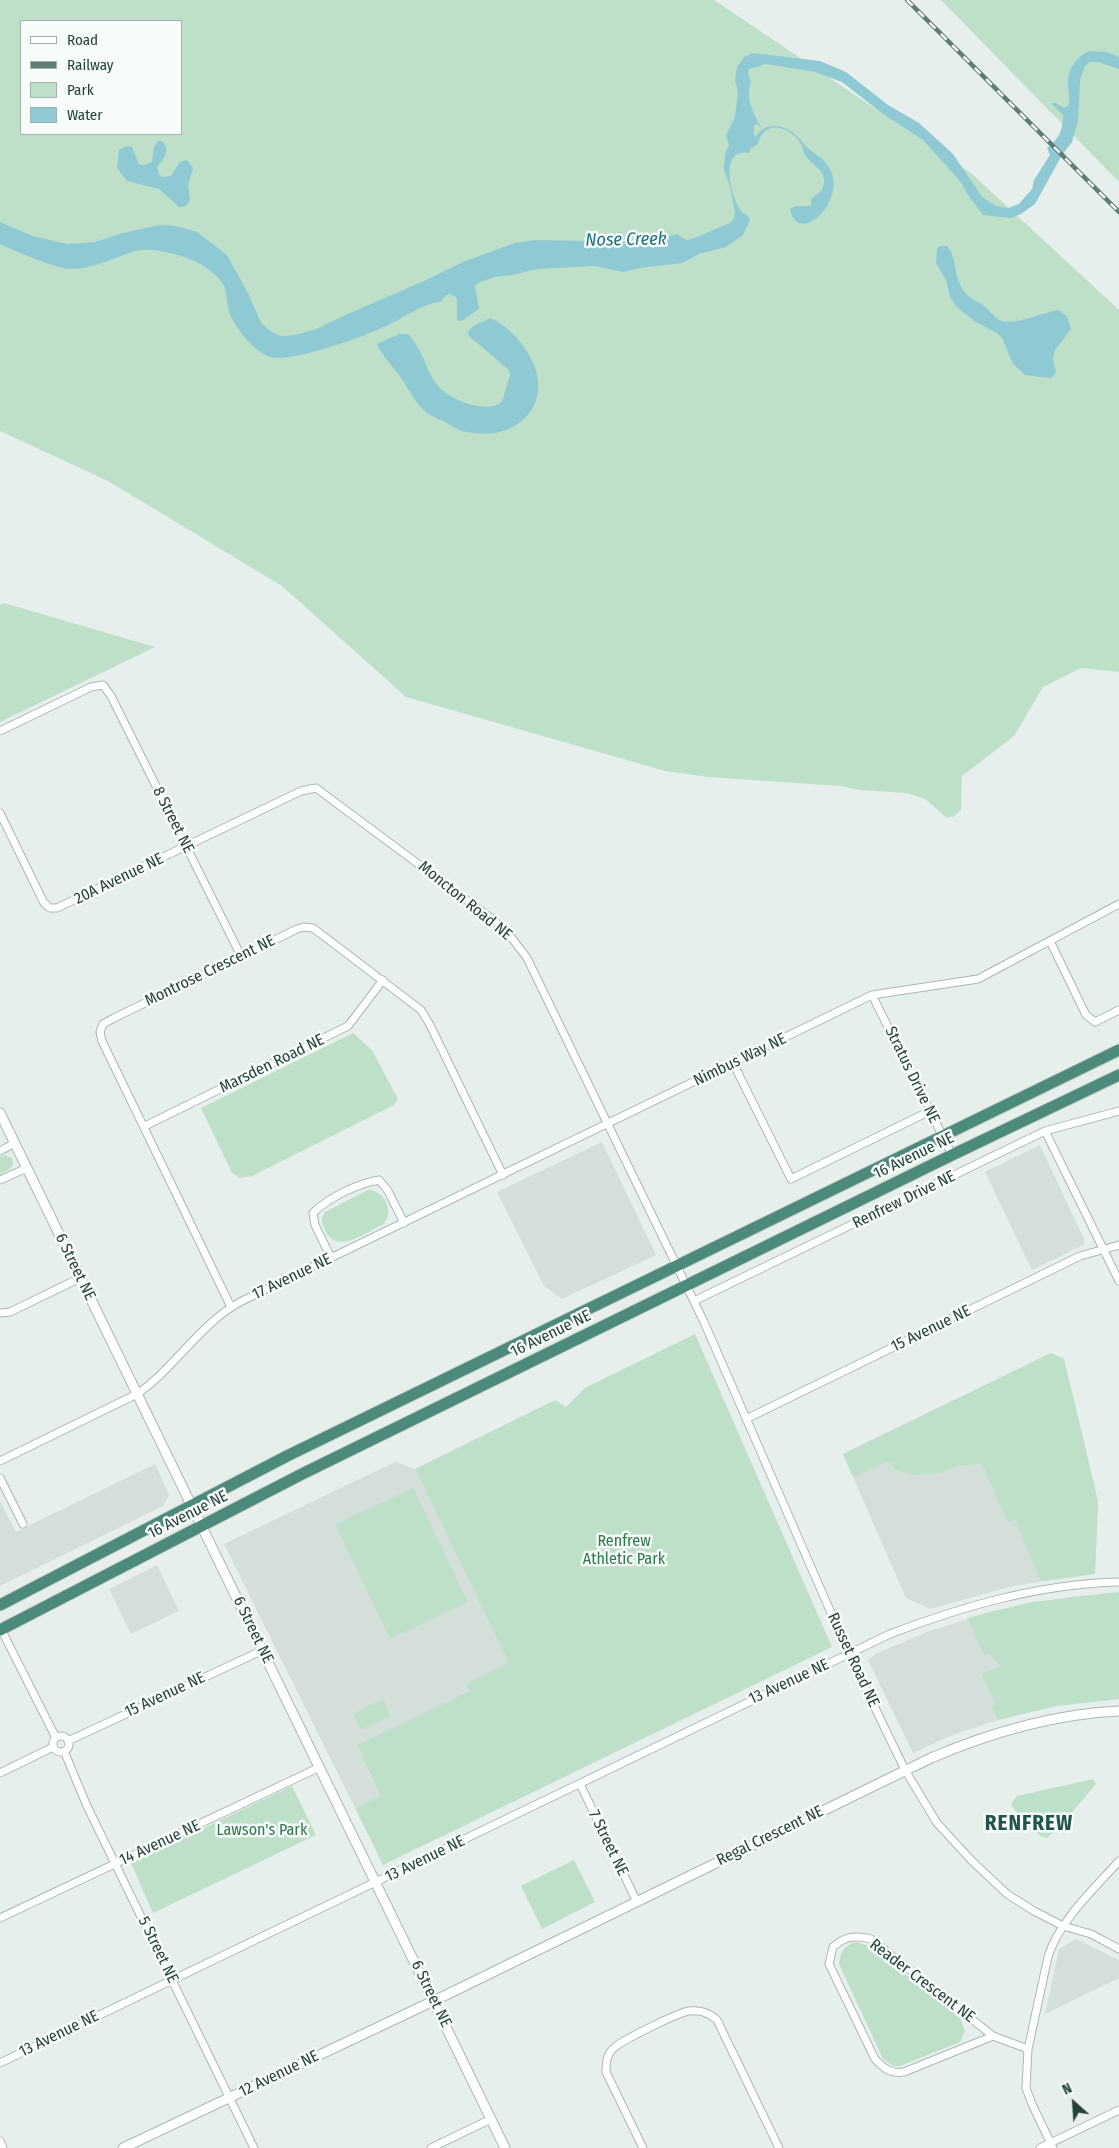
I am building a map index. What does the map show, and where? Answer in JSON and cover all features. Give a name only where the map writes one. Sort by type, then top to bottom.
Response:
[{"type":"highway","name":"16 Avenue NE","points":[[0,1605],[311,1444],[1119,1050]]},
{"type":"highway","name":"16 Avenue NE","points":[[0,1628],[310,1470],[1119,1075]]},
{"type":"street","name":"8 Street NE","points":[[0,731],[91,687],[103,685],[111,696],[241,956]]},
{"type":"street","name":"Moncton Road NE","points":[[186,846],[301,791],[316,788],[491,918],[515,941],[526,958],[686,1286]]},
{"type":"street","name":"20A Avenue NE","points":[[0,813],[38,893],[44,903],[50,908],[64,906],[186,846]]},
{"type":"street","name":"Nimbus Way NE","points":[[607,1125],[872,995],[978,979],[1119,904]]},
{"type":"street","name":"Montrose Crescent NE","points":[[231,1307],[145,1126],[102,1041],[100,1032],[103,1024],[241,956],[304,927],[313,928],[413,1002],[426,1017],[503,1175]]},
{"type":"street","points":[[1050,941],[1086,1015],[1095,1022],[1119,1010]]},
{"type":"street","name":"Marsden Road NE","points":[[145,1126],[348,1026],[383,980]]},
{"type":"street","name":"Stratus Drive NE","points":[[872,995],[952,1155]]},
{"type":"street","points":[[733,1063],[791,1179],[930,1111]]},
{"type":"street","name":"Renfrew Drive NE","points":[[694,1301],[1045,1131],[1119,1111]]},
{"type":"street","name":"6 Street NE","points":[[0,1113],[505,2148]]},
{"type":"street","name":"17 Avenue NE","points":[[0,1461],[152,1385],[221,1314],[231,1307],[607,1125]]},
{"type":"street","points":[[1045,1131],[1119,1281]]},
{"type":"street","points":[[0,1151],[15,1143]]},
{"type":"street","points":[[0,1180],[27,1168]]},
{"type":"street","points":[[331,1258],[315,1224],[313,1213],[322,1204],[360,1186],[379,1180],[388,1191],[404,1223]]},
{"type":"street","name":"15 Avenue NE","points":[[746,1419],[1080,1256],[1119,1245]]},
{"type":"street","points":[[0,1313],[10,1312],[80,1278]]},
{"type":"street","name":"Russet Road NE","points":[[686,1286],[849,1654],[906,1770],[937,1823],[972,1861],[1007,1894],[1063,1926],[1091,1934],[1119,1949]]},
{"type":"street","points":[[0,1478],[23,1524]]},
{"type":"street","name":"13 Avenue NE","points":[[0,2062],[890,1634],[931,1618],[974,1605],[1053,1588],[1119,1582]]},
{"type":"street","points":[[0,1628],[56,1738]]},
{"type":"street","name":"15 Avenue NE","points":[[68,1741],[263,1650]]},
{"type":"street","name":"Regal Crescent NE","points":[[434,2000],[961,1745],[1007,1730],[1066,1716],[1119,1711]]},
{"type":"street","points":[[63,1736],[68,1741],[68,1746],[64,1751],[56,1751],[53,1748],[53,1742],[56,1738],[63,1736]]},
{"type":"street","points":[[0,1773],[53,1748]]},
{"type":"street","name":"5 Street NE","points":[[64,1751],[171,1979],[254,2148]]},
{"type":"street","name":"14 Avenue NE","points":[[0,1918],[320,1767]]},
{"type":"street","name":"7 Street NE","points":[[580,1784],[637,1902]]},
{"type":"street","points":[[1051,2146],[1026,2088],[1028,2049],[1051,1944],[1063,1926],[1119,1861]]},
{"type":"street","name":"Reader Crescent NE","points":[[993,2036],[904,2072],[897,2073],[882,2068],[875,2060],[829,1964],[834,1947],[846,1938],[857,1936],[871,1939],[993,2036],[1028,2049]]},
{"type":"street","name":"12 Avenue NE","points":[[123,2148],[434,2000]]},
{"type":"street","points":[[642,2148],[606,2072],[606,2060],[614,2047],[686,2011],[701,2011],[710,2014],[717,2020],[779,2148]]},
{"type":"street","points":[[1040,2148],[1051,2146],[1119,2110]]},
{"type":"street","points":[[431,2148],[491,2119]]},
{"type":"street","points":[[0,2141],[3,2148]]},
{"type":"shaded area","points":[[602,1142],[656,1255],[562,1299],[544,1286],[497,1192]]},
{"type":"shaded area","points":[[1040,1145],[1085,1241],[1083,1245],[1032,1270],[985,1172]]},
{"type":"shaded area","points":[[1051,1353],[1064,1359],[1098,1501],[1095,1574],[1013,1586],[930,1609],[906,1598],[843,1454]]},
{"type":"shaded area","points":[[395,1462],[415,1469],[508,1662],[466,1684],[469,1691],[357,1745],[380,1797],[355,1808],[224,1544]]},
{"type":"shaded area","points":[[155,1464],[169,1495],[163,1506],[0,1586],[0,1501],[16,1532]]},
{"type":"shaded area","points":[[157,1565],[179,1611],[131,1634],[109,1589]]},
{"type":"shaded area","points":[[1119,1592],[1119,1699],[1056,1706],[998,1720],[950,1736],[913,1753],[868,1660],[875,1654],[927,1632],[992,1611],[1069,1597]]},
{"type":"shaded area","points":[[1076,1939],[1119,1960],[1119,1978],[1045,2014],[1059,1949]]},
{"type":"green space","points":[[0,0],[714,0],[971,173],[1119,310],[1119,672],[1081,668],[1043,687],[1014,736],[962,776],[961,810],[953,817],[946,817],[925,799],[907,793],[860,790],[840,786],[709,777],[665,771],[406,697],[282,586],[108,481],[0,431]]},
{"type":"green space","points":[[941,0],[1119,0],[1119,182]]},
{"type":"green space","points":[[4,603],[155,647],[0,722],[0,605]]},
{"type":"green space","points":[[353,1033],[372,1050],[398,1099],[394,1105],[252,1176],[240,1178],[232,1173],[201,1108]]},
{"type":"green space","points":[[5,1155],[12,1158],[13,1164],[11,1168],[0,1174],[0,1157]]},
{"type":"green space","points":[[368,1190],[379,1193],[386,1202],[388,1213],[384,1224],[352,1240],[344,1242],[330,1238],[322,1223],[322,1217],[325,1212]]},
{"type":"green space","name":"Renfrew Athletic Park","points":[[695,1334],[832,1647],[383,1865],[355,1808],[380,1796],[357,1745],[469,1691],[466,1684],[508,1662],[415,1469],[555,1400],[566,1407],[585,1388]]},
{"type":"green space","points":[[1051,1353],[1064,1359],[1098,1501],[1095,1574],[1041,1581],[1015,1520],[1008,1522],[982,1464],[957,1466],[939,1473],[911,1475],[894,1469],[889,1461],[853,1477],[843,1454]]},
{"type":"green space","points":[[413,1488],[468,1602],[390,1639],[335,1524]]},
{"type":"green space","points":[[1119,1592],[1119,1699],[1056,1706],[998,1720],[992,1707],[995,1703],[994,1700],[982,1676],[983,1673],[1001,1666],[989,1653],[984,1655],[967,1618],[1032,1602]]},
{"type":"green space","points":[[383,1699],[391,1716],[361,1730],[353,1714]]},
{"type":"green space","points":[[1093,1779],[1096,1784],[1058,1829],[1047,1838],[1038,1834],[1027,1824],[1011,1804],[1017,1796]]},
{"type":"green space","name":"Lawson's Park","points":[[292,1786],[316,1835],[153,1913],[131,1863]]},
{"type":"green space","points":[[574,1860],[595,1902],[542,1929],[521,1886]]},
{"type":"green space","points":[[856,1942],[870,1946],[960,2018],[965,2031],[960,2042],[900,2066],[893,2066],[883,2059],[839,1964],[843,1950],[848,1945]]},
{"type":"water","points":[[1089,51],[1107,52],[1119,57],[1119,69],[1098,62],[1090,62],[1085,66],[1080,80],[1078,121],[1072,142],[1062,155],[1035,204],[1021,214],[1010,218],[983,215],[961,182],[924,141],[883,114],[842,82],[815,72],[766,64],[749,69],[748,73],[751,82],[749,99],[761,127],[757,124],[754,126],[754,135],[756,136],[762,130],[774,126],[787,129],[825,162],[832,175],[833,189],[829,202],[822,213],[812,221],[803,224],[795,220],[790,209],[796,206],[811,206],[811,199],[822,190],[824,184],[823,174],[805,155],[802,145],[790,132],[784,129],[771,128],[765,131],[758,144],[751,148],[749,153],[739,153],[733,158],[730,166],[731,187],[738,206],[750,220],[743,235],[726,247],[699,254],[682,263],[623,272],[594,266],[537,269],[495,277],[480,282],[475,286],[479,309],[463,320],[457,321],[457,300],[456,297],[449,294],[441,302],[420,308],[376,330],[328,348],[295,356],[271,357],[252,345],[231,317],[222,282],[208,269],[179,255],[142,250],[96,265],[71,269],[46,263],[0,244],[0,222],[33,236],[67,244],[95,242],[123,233],[159,225],[176,226],[197,232],[227,255],[248,293],[261,323],[272,332],[281,336],[295,335],[316,329],[463,262],[515,243],[534,240],[646,242],[677,234],[686,240],[730,223],[734,219],[735,212],[730,186],[724,170],[725,154],[729,145],[726,135],[735,117],[738,92],[735,80],[737,67],[744,57],[753,53],[820,61],[846,72],[888,105],[919,123],[953,154],[982,197],[996,206],[1008,208],[1019,204],[1032,189],[1034,180],[1050,155],[1047,148],[1060,134],[1063,115],[1051,103],[1056,103],[1064,108],[1068,106],[1069,75],[1076,61]]},
{"type":"water","points":[[158,141],[161,141],[166,147],[166,154],[157,167],[162,177],[171,176],[180,162],[187,160],[193,168],[188,186],[190,200],[186,206],[179,207],[159,189],[127,181],[117,168],[119,150],[127,146],[132,147],[139,164],[144,165],[152,162],[154,147]]},
{"type":"water","points":[[947,246],[950,250],[957,277],[963,290],[999,320],[1014,321],[1058,310],[1067,316],[1071,329],[1055,350],[1053,359],[1056,373],[1051,378],[1025,375],[1013,364],[1002,338],[997,333],[974,321],[956,306],[950,297],[946,280],[936,263],[937,248]]},
{"type":"water","points":[[490,318],[501,324],[519,340],[535,368],[538,385],[536,400],[529,413],[518,424],[504,431],[486,434],[458,429],[430,415],[415,400],[377,344],[399,334],[408,334],[422,355],[435,382],[443,390],[454,398],[469,404],[482,407],[494,406],[502,402],[510,375],[509,370],[469,336],[468,332],[472,327]]},
{"type":"railway","points":[[907,0],[1119,212]]},
{"type":"district","name":"RENFREW","points":[[1029,1824]]},
{"type":"water label","name":"Nose Creek","points":[[626,240]]}]
